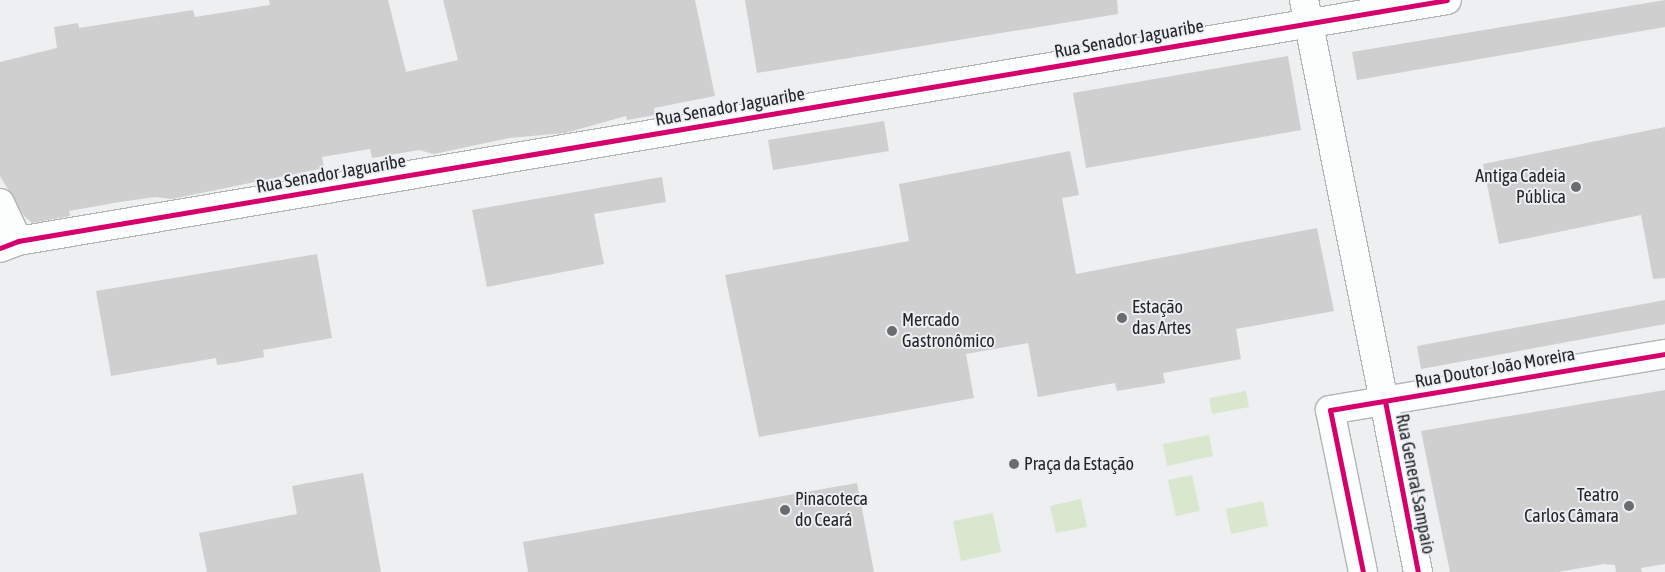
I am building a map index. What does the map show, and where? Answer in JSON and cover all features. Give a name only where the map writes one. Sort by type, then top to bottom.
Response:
[{"type":"street","name":"Rua Senador Jaguaribe","points":[[9,245],[1307,11],[1447,0]]},
{"type":"street","name":"Rua General Sampaio","points":[[1307,11],[1418,572]]},
{"type":"street","points":[[0,203],[9,245]]},
{"type":"street","name":"Rua Doutor João Moreira","points":[[1363,572],[1330,410],[1665,354]]},
{"type":"green space","points":[[1246,391],[1249,407],[1212,414],[1209,398]]},
{"type":"green space","points":[[1209,435],[1213,456],[1167,466],[1163,444]]},
{"type":"green space","points":[[1192,475],[1200,511],[1176,516],[1168,480]]},
{"type":"green space","points":[[1081,499],[1087,527],[1056,533],[1050,506]]},
{"type":"green space","points":[[1263,501],[1268,526],[1231,534],[1226,509]]},
{"type":"green space","points":[[993,513],[1001,552],[961,561],[953,521]]},
{"type":"building","points":[[269,0],[388,0],[406,72],[458,60],[443,0],[695,0],[715,96],[654,108],[655,115],[627,120],[626,116],[565,133],[509,138],[434,154],[419,150],[372,158],[370,149],[322,157],[324,168],[172,199],[155,197],[120,202],[69,211],[70,216],[32,223],[24,216],[0,176],[0,62],[57,48],[54,27],[78,23],[79,28],[193,10],[195,17],[270,5]]},
{"type":"building","points":[[745,0],[1117,0],[1118,14],[757,73]]},
{"type":"building","points":[[1665,0],[1665,27],[1357,80],[1352,52]]},
{"type":"building","points":[[1288,56],[1301,130],[1086,168],[1073,93]]},
{"type":"building","points":[[884,121],[889,151],[773,170],[768,140]]},
{"type":"building","name":"Antiga Cadeia Pública","points":[[1665,127],[1665,278],[1653,279],[1641,215],[1499,244],[1483,164]]},
{"type":"building","points":[[1070,151],[1079,195],[1062,198],[1076,274],[1317,228],[1334,311],[1236,329],[1241,359],[1163,373],[1165,383],[1117,391],[1115,383],[1038,397],[1028,343],[966,354],[974,398],[759,437],[725,275],[909,241],[899,184]]},
{"type":"building","points":[[662,177],[666,202],[594,214],[604,264],[487,287],[472,210]]},
{"type":"building","points":[[317,254],[332,338],[263,350],[264,357],[238,362],[217,365],[216,358],[111,376],[96,291]]},
{"type":"building","points":[[1665,300],[1665,324],[1421,369],[1417,346]]},
{"type":"building","points":[[1665,390],[1665,564],[1641,568],[1642,572],[1616,572],[1615,565],[1604,564],[1558,572],[1450,572],[1421,431]]},
{"type":"building","points":[[363,473],[381,572],[207,572],[199,533],[297,514],[292,486]]},
{"type":"building","name":"Pinacoteca do Ceará","points":[[857,483],[874,572],[528,572],[523,542]]},
{"type":"cycle path","points":[[0,248],[18,241],[1447,0]]},
{"type":"cycle path","points":[[1363,572],[1330,410],[1665,354]]},
{"type":"cycle path","points":[[1385,401],[1418,572]]},
{"type":"place","name":"Antiga Cadeia Pública","points":[[1576,187]]},
{"type":"place","name":"Estação das Artes","points":[[1122,318]]},
{"type":"place","name":"Mercado Gastronômico","points":[[892,331]]},
{"type":"place","name":"Praça da Estação","points":[[1014,464]]},
{"type":"place","name":"Teatro Carlos Câmara","points":[[1629,506]]},
{"type":"place","name":"Pinacoteca do Ceará","points":[[785,510]]}]
